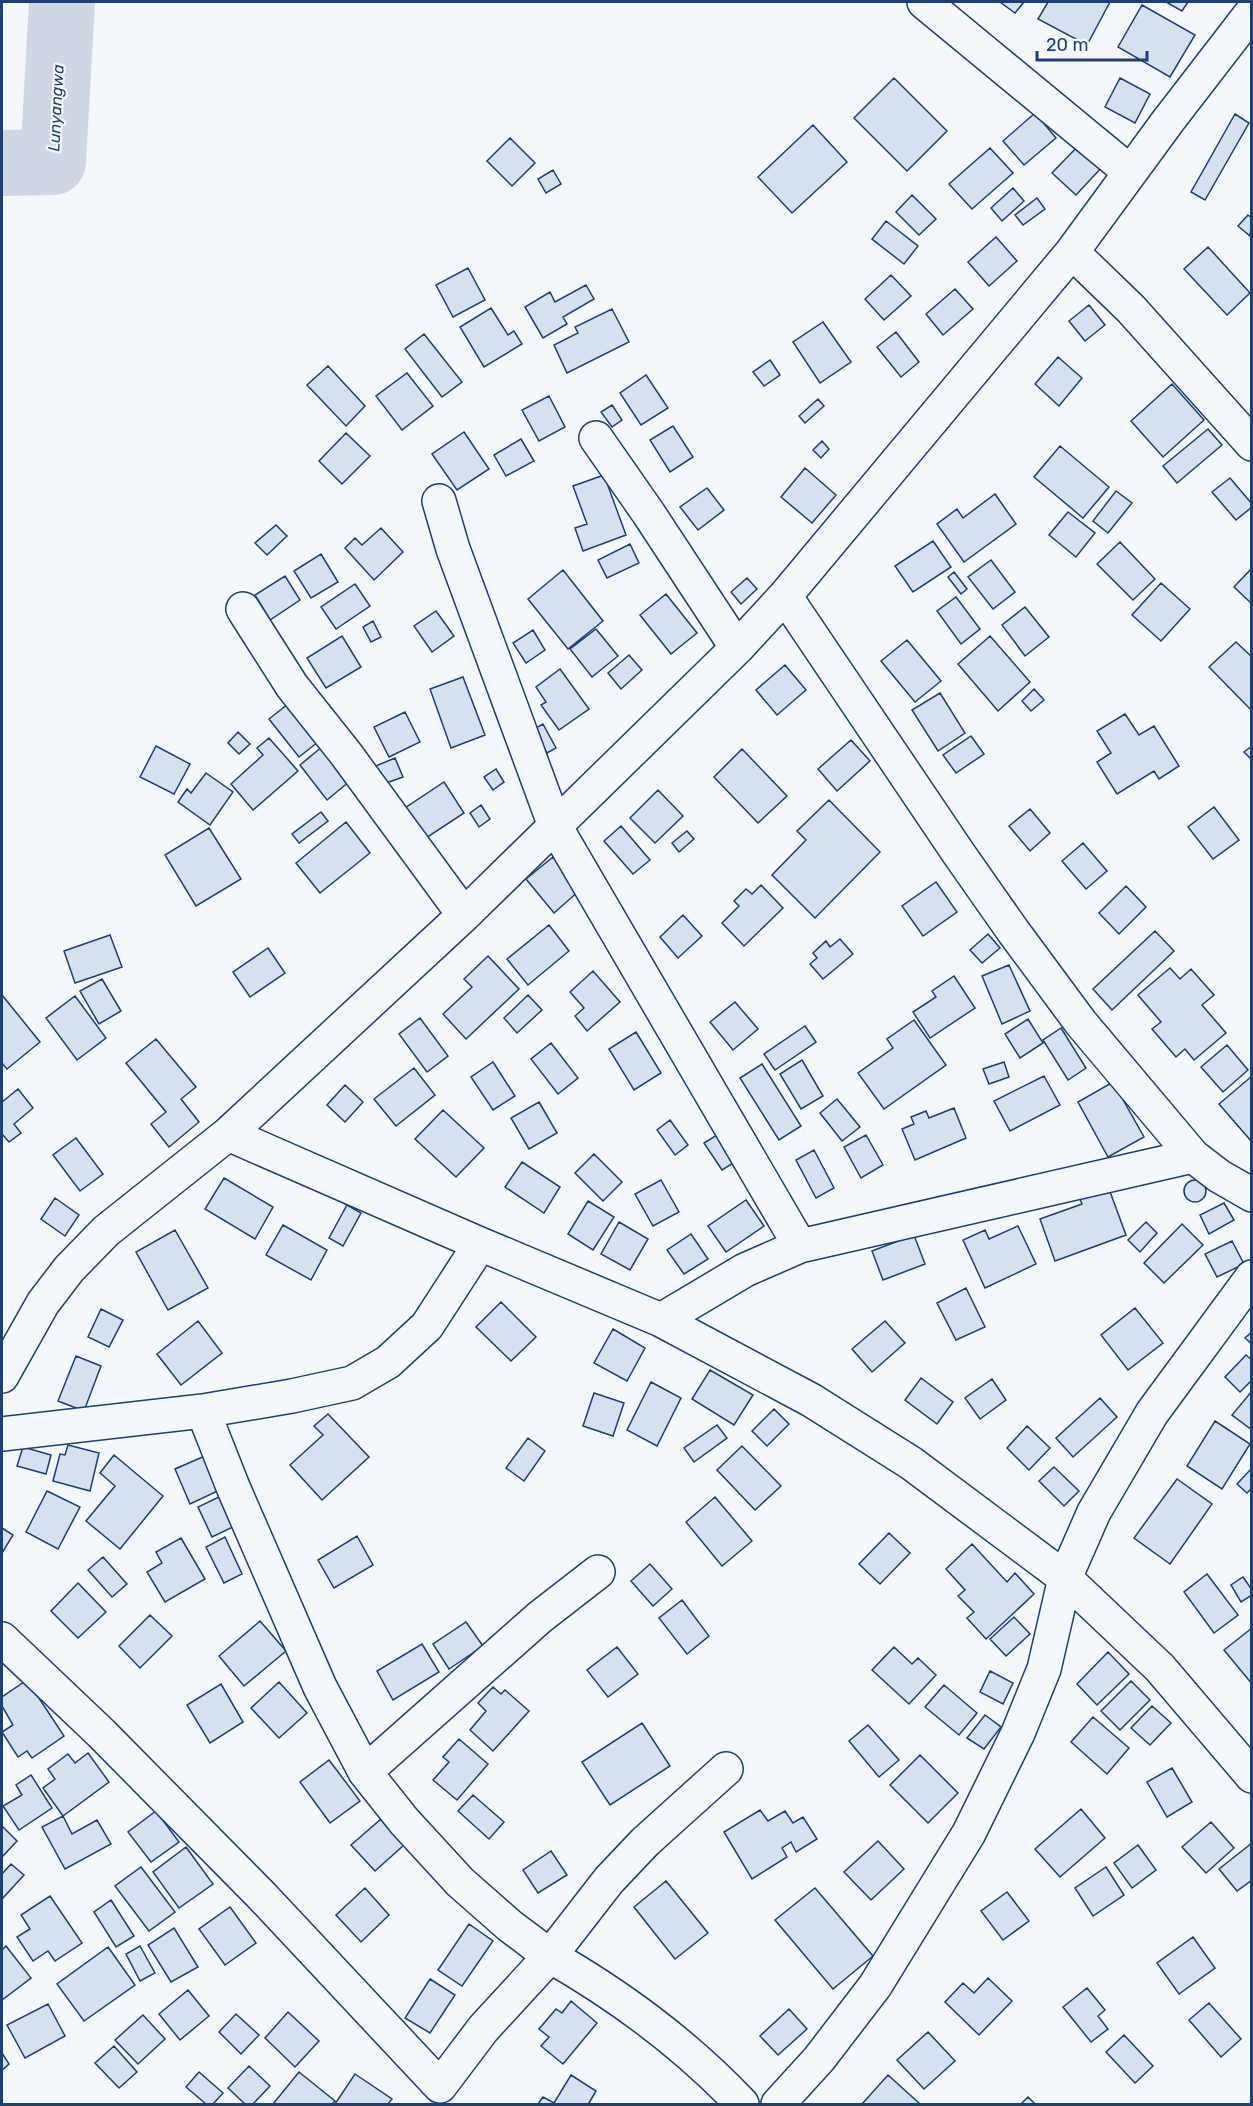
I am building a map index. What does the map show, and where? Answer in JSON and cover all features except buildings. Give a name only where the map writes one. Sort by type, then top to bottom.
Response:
[{"type":"street","points":[[924,2],[1130,172]]},
{"type":"street","points":[[2,1376],[43,1303],[69,1269],[106,1231],[228,1134],[464,915],[736,648],[785,596],[1072,252],[1251,12]]},
{"type":"street","points":[[1072,252],[1131,309],[1251,444]]},
{"type":"street","points":[[596,438],[736,648]]},
{"type":"street","points":[[439,501],[453,549],[555,826],[800,1246]]},
{"type":"street","points":[[785,596],[1013,931],[1081,1023],[1193,1156],[1219,1176],[1251,1195]]},
{"type":"street","points":[[243,609],[292,686],[346,754],[464,915]]},
{"type":"street","points":[[228,1134],[661,1320],[811,1400],[911,1463],[1065,1578],[1160,1668],[1251,1776]]},
{"type":"street","points":[[661,1320],[745,1270],[800,1246],[1193,1156]]},
{"type":"street","points":[[2,1434],[203,1411],[352,1383],[388,1362],[427,1326],[480,1244]]},
{"type":"street","points":[[778,2104],[819,2059],[875,1986],[969,1833],[1018,1733],[1044,1669],[1065,1578],[1095,1512],[1152,1413],[1251,1277]]},
{"type":"street","points":[[203,1411],[233,1487],[320,1687],[365,1772],[404,1821],[460,1882],[510,1926],[549,1956],[591,1980],[662,2032],[720,2081],[742,2104]]},
{"type":"street","points":[[365,1772],[540,1617],[598,1572]]},
{"type":"street","points":[[2,1639],[100,1733],[261,1896],[435,2095],[483,2029],[549,1956],[609,1880],[645,1842],[726,1769]]},
{"type":"waterway","name":"Lunyangwa","points":[[2,163],[53,162],[62,2]]}]
